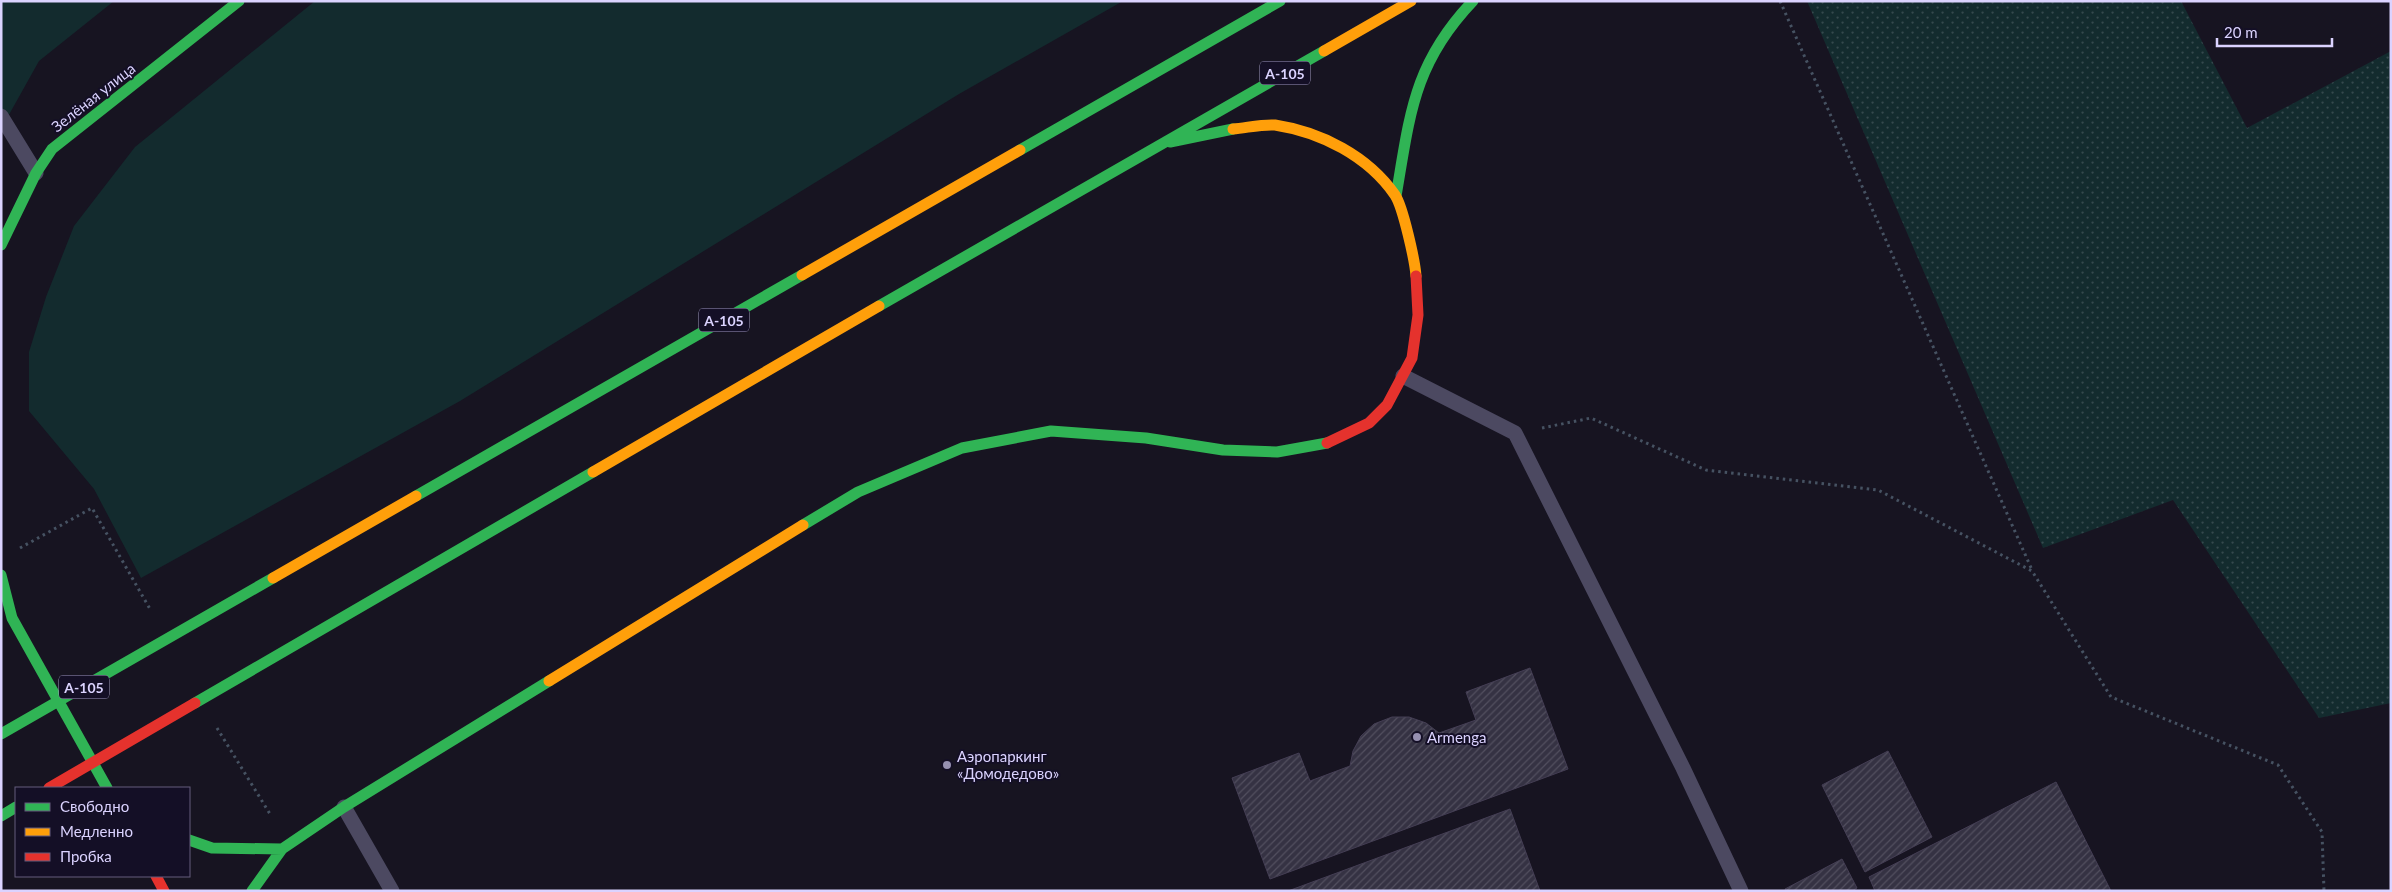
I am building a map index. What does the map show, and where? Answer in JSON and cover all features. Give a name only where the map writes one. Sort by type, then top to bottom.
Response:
[{"type":"main road","name":"Зелёная улица","points":[[1,245],[36,173],[52,149],[239,1]]},
{"type":"main road","name":"А-105","points":[[1,734],[1280,1]]},
{"type":"main road","name":"А-105","points":[[51,787],[202,701],[1159,144],[1411,1]]},
{"type":"main road","points":[[1396,196],[1414,104],[1426,64],[1463,11],[1473,1]]},
{"type":"main road","points":[[252,891],[285,846],[344,807],[858,492],[962,448],[1051,431],[1146,438],[1223,450],[1276,452],[1331,442],[1369,423],[1387,405],[1412,358],[1418,314],[1415,260],[1396,196],[1365,162],[1322,137],[1274,125],[1220,130],[1159,144]]},
{"type":"main road","points":[[1,575],[12,618],[106,787]]},
{"type":"main road","points":[[1,816],[15,808]]},
{"type":"main road","points":[[190,840],[212,848],[285,846]]},
{"type":"main road","points":[[157,877],[164,891]]},
{"type":"lane","points":[[1,116],[36,173]]},
{"type":"lane","points":[[1402,376],[1514,433],[1683,768],[1741,891]]},
{"type":"lane","points":[[344,807],[392,891]]},
{"type":"path","points":[[1780,1],[2032,570],[2111,697],[2278,764],[2322,832],[2324,891]]},
{"type":"path","points":[[1514,433],[1591,418],[1706,470],[1878,490],[2032,570]]},
{"type":"path","points":[[18,549],[92,508],[168,640]]},
{"type":"path","points":[[202,701],[285,846]]},
{"type":"green space","points":[[1,1],[114,1],[39,61],[1,129]]},
{"type":"green space","points":[[315,1],[1123,1],[959,94],[460,401],[141,578],[94,489],[29,411],[29,352],[46,297],[74,226],[135,147]]},
{"type":"green space","points":[[1807,1],[2181,1],[2247,128],[2391,51],[2391,703],[2319,718],[2173,500],[2043,548]]},
{"type":"building","points":[[1530,668],[1568,769],[1270,879],[1232,778],[1299,753],[1310,781],[1350,766],[1353,751],[1361,736],[1374,724],[1392,717],[1409,717],[1426,723],[1439,733],[1476,720],[1466,692]]},
{"type":"building","points":[[1888,751],[1932,837],[1865,872],[1822,785]]},
{"type":"building","points":[[2056,782],[2111,891],[1875,891],[1869,877]]},
{"type":"building","points":[[1510,809],[1540,891],[1288,891]]},
{"type":"building","points":[[1842,859],[1857,888],[1852,891],[1786,891],[1785,889]]},
{"type":"traffic: fast","points":[[1,245],[36,173],[52,149],[239,1]]},
{"type":"traffic: fast","points":[[1020,150],[1280,1]]},
{"type":"traffic: fast","points":[[1396,196],[1405,140],[1417,92],[1426,69],[1453,24],[1473,1]]},
{"type":"traffic: fast","points":[[879,306],[1324,51]]},
{"type":"traffic: fast","points":[[1170,142],[1233,129]]},
{"type":"traffic: fast","points":[[416,496],[802,275]]},
{"type":"traffic: fast","points":[[803,525],[858,492],[962,448],[1051,431],[1146,438],[1223,450],[1277,452],[1327,443]]},
{"type":"traffic: fast","points":[[195,703],[593,472]]},
{"type":"traffic: fast","points":[[1,575],[12,618],[106,787]]},
{"type":"traffic: fast","points":[[1,734],[273,578]]},
{"type":"traffic: fast","points":[[252,891],[282,849],[344,807],[549,681]]},
{"type":"traffic: fast","points":[[1,816],[15,808]]},
{"type":"traffic: fast","points":[[190,840],[212,848],[282,849]]},
{"type":"traffic: slow","points":[[1324,51],[1411,1]]},
{"type":"traffic: slow","points":[[1233,129],[1270,125],[1292,128],[1309,133],[1342,148],[1371,169],[1384,181],[1398,201],[1408,234],[1416,276]]},
{"type":"traffic: slow","points":[[802,275],[1020,150]]},
{"type":"traffic: slow","points":[[593,472],[879,306]]},
{"type":"traffic: slow","points":[[273,578],[416,496]]},
{"type":"traffic: slow","points":[[549,681],[803,525]]},
{"type":"traffic: jam","points":[[1327,443],[1369,423],[1387,405],[1412,358],[1418,315],[1416,276]]},
{"type":"traffic: jam","points":[[51,787],[195,703]]},
{"type":"traffic: jam","points":[[157,877],[164,891]]},
{"type":"place","name":"Armenga","points":[[1417,737]]},
{"type":"place","name":"Аэропаркинг «Домодедово»","points":[[947,765]]}]
